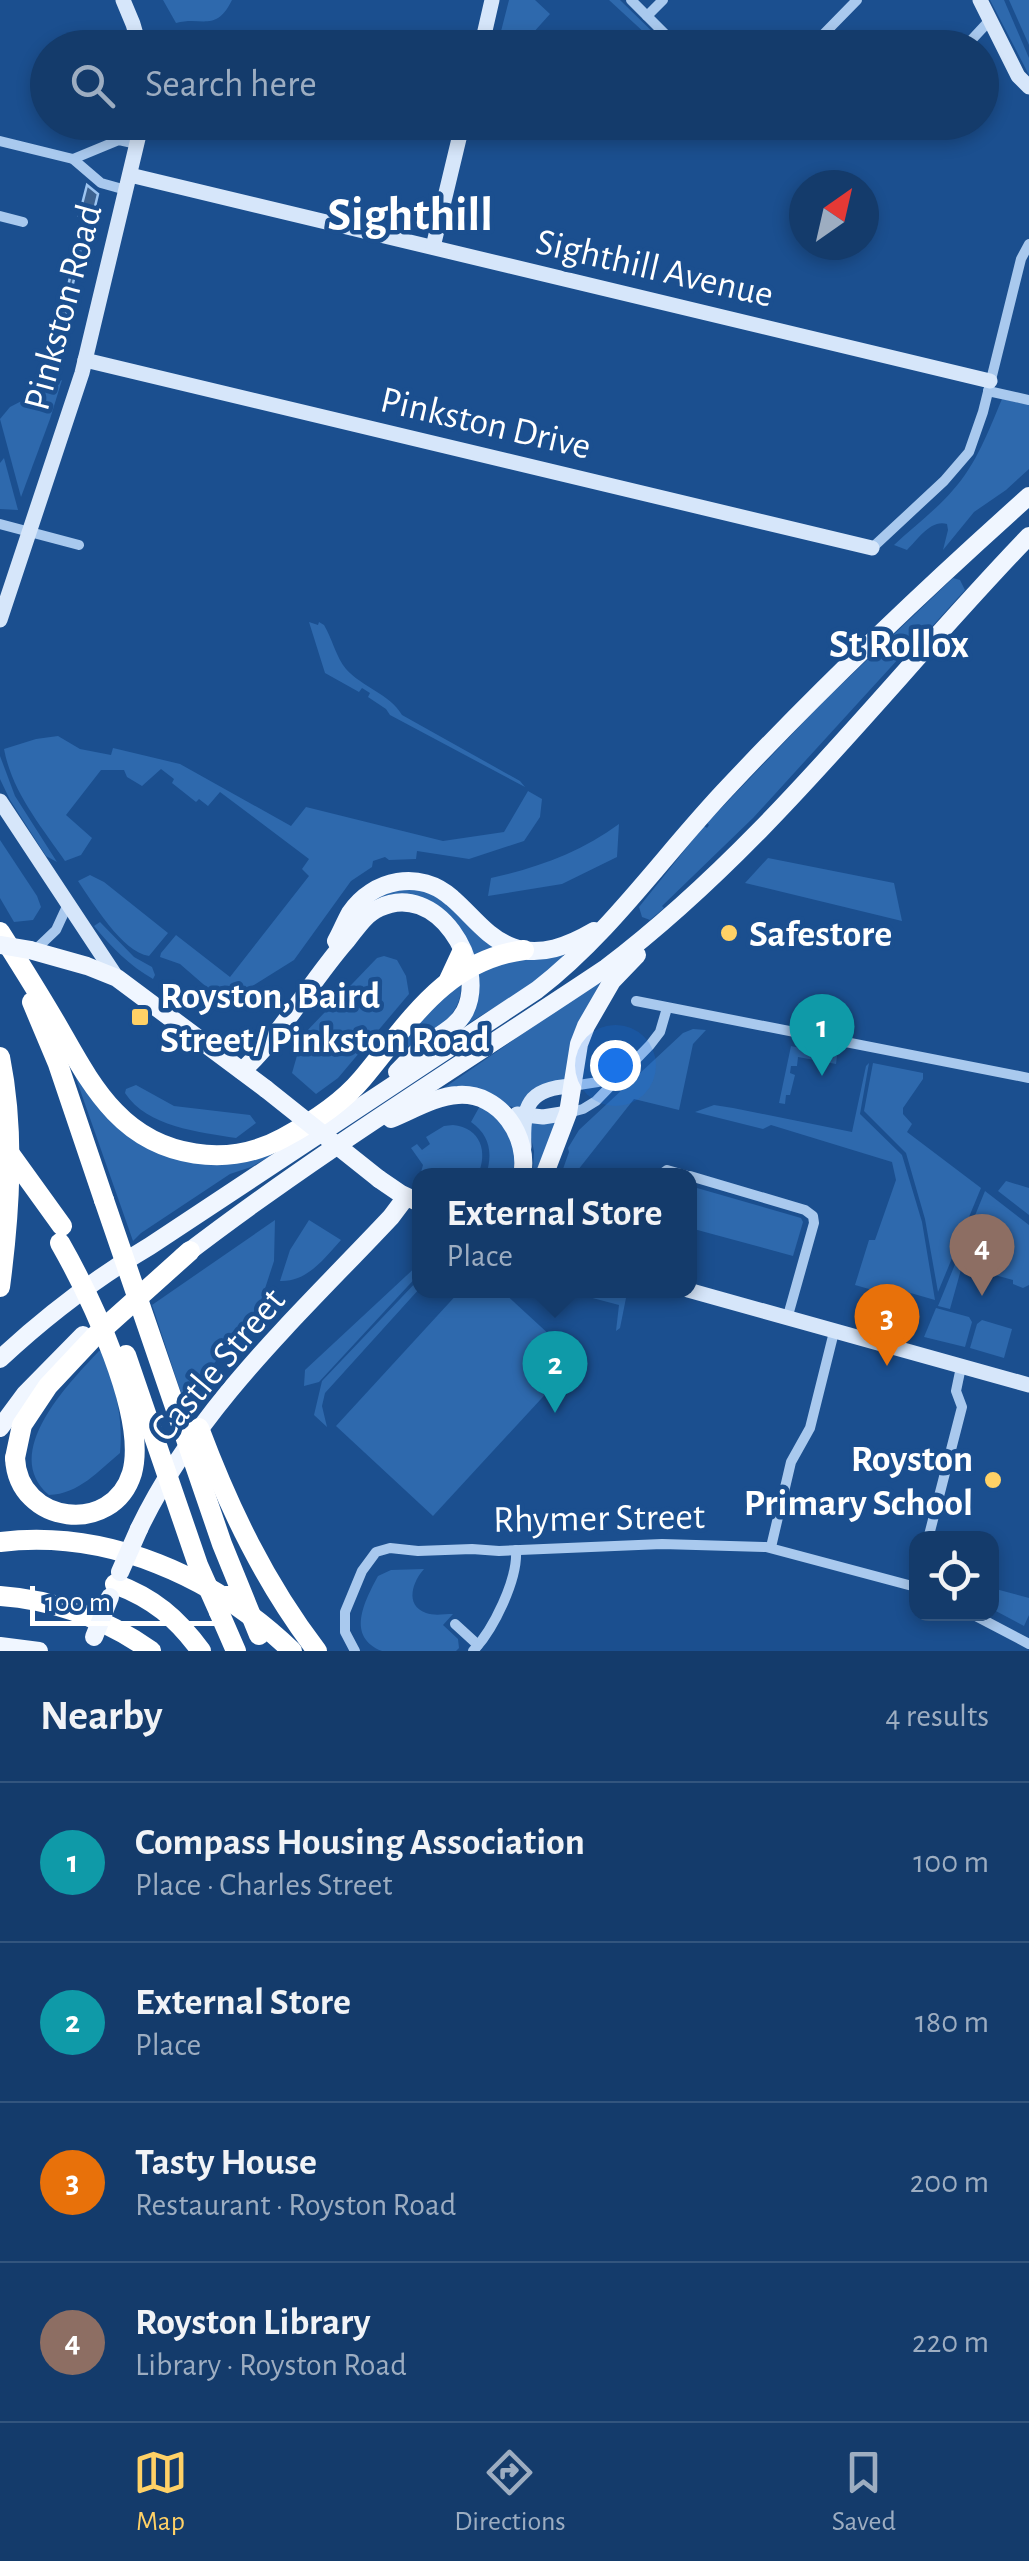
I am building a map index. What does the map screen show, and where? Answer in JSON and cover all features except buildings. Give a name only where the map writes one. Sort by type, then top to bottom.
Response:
[{"type":"highway","points":[[0,938],[111,1107],[133,1127],[160,1143],[202,1155],[230,1156],[262,1148],[337,1103],[360,1081],[414,1012],[460,967],[524,950]]},
{"type":"highway","points":[[0,938],[52,1051],[222,1544],[262,1643]]},
{"type":"highway","points":[[0,1057],[9,1138],[9,1192],[0,1287]]},
{"type":"highway","points":[[0,1140],[100,1292],[126,1353],[198,1565],[236,1651]]},
{"type":"highway","points":[[0,1159],[60,1234],[93,1305],[120,1379],[132,1427],[132,1471],[123,1491],[109,1504],[83,1514],[47,1509],[28,1494],[20,1481],[15,1458],[22,1425],[48,1386],[94,1337],[190,1251]]},
{"type":"highway","points":[[199,1428],[230,1506],[271,1584],[317,1651]]},
{"type":"highway","points":[[0,1542],[47,1540],[82,1544],[166,1566],[223,1596],[292,1651]]},
{"type":"highway","points":[[115,1584],[163,1608],[201,1651]]},
{"type":"highway","points":[[0,1596],[44,1602],[93,1617],[151,1651]]},
{"type":"main road","points":[[319,972],[360,902],[380,886],[404,881],[433,885],[453,898],[490,934],[510,946],[550,950],[585,937],[619,913],[730,785],[824,688],[1029,496]]},
{"type":"main road","points":[[547,1168],[568,1113],[579,1044],[612,981],[770,818],[1029,536]]},
{"type":"main road","points":[[0,1359],[111,1269],[548,981],[596,939],[634,896]]},
{"type":"main road","points":[[0,1428],[26,1394],[84,1334],[190,1251],[360,1131],[606,968],[684,903]]},
{"type":"main road","points":[[242,1071],[263,1052],[319,972],[371,912],[388,904],[418,905],[437,914],[452,930],[470,996],[460,1019],[416,1052],[377,1094]]},
{"type":"main road","points":[[0,938],[116,978],[412,1199]]},
{"type":"main road","points":[[360,1131],[455,1095],[480,1098],[496,1107],[514,1126],[523,1168]]},
{"type":"main road","name":"Castle Street","points":[[91,1644],[139,1529],[171,1469],[199,1428],[238,1380],[391,1217],[412,1201]]},
{"type":"main road","points":[[0,1646],[39,1651]]},
{"type":"street","points":[[123,0],[135,30]]},
{"type":"street","points":[[484,30],[492,0]]},
{"type":"street","points":[[631,0],[661,30]]},
{"type":"street","points":[[647,16],[663,0]]},
{"type":"street","points":[[828,30],[857,0]]},
{"type":"street","points":[[980,0],[995,30]]},
{"type":"street","points":[[981,30],[990,20]]},
{"type":"street","points":[[999,38],[1018,76],[1029,87]]},
{"type":"street","points":[[73,158],[119,140],[137,144]]},
{"type":"street","name":"Pinkston Road","points":[[0,620],[85,360],[138,140]]},
{"type":"street","points":[[433,248],[459,140]]},
{"type":"street","points":[[0,141],[73,158],[100,183],[128,182]]},
{"type":"street","name":"Sighthill Avenue","points":[[128,182],[433,248],[989,386],[1029,400]]},
{"type":"street","points":[[0,216],[23,222]]},
{"type":"street","points":[[872,548],[944,482],[970,452],[1021,259],[1029,244]]},
{"type":"street","name":"Pinkston Drive","points":[[85,360],[872,548]]},
{"type":"street","points":[[0,524],[79,545]]},
{"type":"street","points":[[0,802],[116,978]]},
{"type":"street","points":[[32,950],[56,930],[68,904]]},
{"type":"street","points":[[636,1001],[1029,1078]]},
{"type":"street","points":[[496,1107],[543,1117],[583,1108],[596,1100],[656,1039],[667,1008]]},
{"type":"street","points":[[523,1168],[524,1115],[528,1103],[542,1090],[618,1076]]},
{"type":"street","points":[[697,1178],[812,1214],[814,1223],[787,1318]]},
{"type":"street","points":[[697,1293],[1029,1385]]},
{"type":"street","points":[[771,1548],[791,1462],[810,1428],[834,1332]]},
{"type":"street","points":[[930,1531],[962,1408],[956,1391],[962,1367]]},
{"type":"street","name":"Rhymer Street","points":[[351,1646],[345,1612],[362,1571],[376,1552],[390,1548],[516,1550],[665,1544],[771,1548],[909,1584]]},
{"type":"street","points":[[454,1624],[476,1648],[492,1626],[515,1569],[516,1550]]},
{"type":"street","points":[[985,1621],[1029,1644]]},
{"type":"shaded area","points":[[163,0],[232,0],[214,20],[176,23]]},
{"type":"shaded area","points":[[509,0],[535,0],[550,14],[536,30],[501,30]]},
{"type":"shaded area","points":[[609,0],[620,0],[651,30],[642,30]]},
{"type":"shaded area","points":[[990,0],[1004,0],[1029,58],[1029,75]]},
{"type":"shaded area","points":[[1009,0],[1029,0],[1029,45]]},
{"type":"shaded area","points":[[87,185],[98,194],[92,219],[88,219],[58,363],[46,360],[51,337],[56,338],[84,217],[79,216]]},
{"type":"shaded area","points":[[62,380],[21,497],[0,419],[10,407]]},
{"type":"shaded area","points":[[1002,399],[1029,405],[1029,469],[974,512],[943,550],[948,530],[947,524],[941,523],[925,531],[907,550],[894,545],[969,470]]},
{"type":"shaded area","points":[[4,458],[18,510],[0,509],[0,463]]},
{"type":"shaded area","points":[[953,578],[960,580],[965,590],[927,632],[664,908],[650,920],[642,917],[639,907],[704,826],[707,828],[707,823],[822,703]]},
{"type":"shaded area","points":[[309,622],[324,625],[346,669],[390,701],[402,715],[525,787],[390,715],[362,688],[359,692],[325,673]]},
{"type":"shaded area","points":[[58,736],[80,749],[111,755],[113,748],[180,764],[291,826],[306,807],[443,841],[504,832],[528,791],[542,799],[540,817],[524,841],[469,859],[417,851],[416,859],[385,857],[373,861],[372,867],[351,881],[294,960],[225,1003],[180,964],[160,957],[161,953],[176,935],[230,977],[309,876],[302,869],[309,859],[220,792],[208,806],[199,799],[196,802],[161,769],[142,786],[127,777],[124,770],[101,770],[66,815],[92,838],[81,855],[65,861],[20,794],[4,749]]},
{"type":"shaded area","points":[[0,756],[15,796],[57,862],[46,856],[10,800],[0,779]]},
{"type":"shaded area","points":[[619,824],[617,857],[562,884],[488,896],[491,878],[558,858]]},
{"type":"shaded area","points":[[0,840],[37,896],[41,907],[33,920],[14,922],[0,898]]},
{"type":"shaded area","points":[[768,858],[894,883],[902,921],[745,883]]},
{"type":"shaded area","points":[[90,875],[168,933],[149,956],[129,946],[100,913],[78,881]]},
{"type":"shaded area","points":[[427,888],[502,948],[470,961],[453,921],[365,903],[382,891]]},
{"type":"shaded area","points":[[100,922],[134,957],[152,967],[153,979],[107,941],[94,926]]},
{"type":"shaded area","points":[[562,952],[564,958],[530,986],[459,1029],[480,967]]},
{"type":"shaded area","points":[[377,958],[397,960],[406,976],[409,994],[338,1078],[316,1094],[292,1073],[303,1035]]},
{"type":"shaded area","points":[[460,978],[461,993],[450,1016],[392,1057],[425,1005]]},
{"type":"shaded area","points":[[602,979],[579,1024],[566,1079],[520,1109],[444,1088]]},
{"type":"shaded area","points":[[706,1030],[693,1044],[679,1110],[634,1099],[580,1168],[563,1168],[568,1148],[579,1130],[683,1033]]},
{"type":"shaded area","points":[[791,1046],[837,1056],[836,1064],[798,1057],[797,1066],[791,1066],[790,1073],[795,1075],[785,1104],[779,1103]]},
{"type":"shaded area","points":[[869,1063],[860,1114],[902,1155],[922,1222],[935,1300],[893,1288],[890,1295],[855,1285],[869,1240],[875,1240],[896,1180],[892,1162],[771,1125],[763,1129],[695,1112],[714,1105],[852,1132]]},
{"type":"shaded area","points":[[873,1063],[923,1073],[903,1108],[912,1124],[907,1132],[981,1188],[938,1292],[925,1219],[906,1153],[864,1111]]},
{"type":"shaded area","points":[[71,1064],[148,1143],[272,1155],[230,1174],[133,1241]]},
{"type":"shaded area","points":[[136,1085],[174,1106],[250,1115],[256,1123],[236,1138],[175,1126],[146,1114],[135,1104],[125,1093]]},
{"type":"shaded area","points":[[481,1104],[492,1109],[516,1148],[514,1168],[487,1168],[488,1146],[471,1122]]},
{"type":"shaded area","points":[[531,1120],[556,1123],[538,1168],[533,1168]]},
{"type":"shaded area","points":[[444,1126],[463,1127],[476,1136],[482,1150],[480,1168],[422,1168],[411,1148],[417,1144],[422,1150],[430,1144],[426,1137]]},
{"type":"shaded area","points":[[1006,1181],[1029,1188],[1029,1215],[998,1191]]},
{"type":"shaded area","points":[[697,1188],[801,1218],[793,1256],[697,1230]]},
{"type":"shaded area","points":[[985,1191],[1029,1225],[1029,1285],[1023,1288],[1013,1284],[1013,1280],[962,1266],[950,1309],[938,1306]]},
{"type":"shaded area","points":[[275,1220],[274,1261],[256,1316],[184,1402],[152,1305]]},
{"type":"shaded area","points":[[309,1220],[341,1240],[307,1273],[280,1281],[290,1250]]},
{"type":"shaded area","points":[[412,1270],[412,1282],[319,1382],[304,1386],[305,1370]]},
{"type":"shaded area","points":[[412,1286],[412,1297],[325,1393],[322,1406],[327,1427],[314,1415],[322,1381]]},
{"type":"shaded area","points":[[454,1298],[510,1298],[577,1360],[433,1516],[336,1426]]},
{"type":"shaded area","points":[[592,1298],[626,1298],[616,1331],[619,1305]]},
{"type":"shaded area","points":[[936,1308],[969,1317],[972,1322],[965,1347],[924,1337]]},
{"type":"shaded area","points":[[982,1320],[1012,1329],[1004,1358],[970,1348],[977,1324]]},
{"type":"shaded area","points":[[99,1351],[104,1352],[117,1402],[120,1453],[79,1486],[49,1495],[36,1478],[32,1459],[35,1440],[57,1400]]},
{"type":"shaded area","points":[[424,1569],[414,1586],[415,1604],[429,1614],[453,1614],[443,1625],[458,1639],[459,1648],[382,1651],[371,1645],[364,1637],[361,1618],[378,1576],[391,1570]]},
{"type":"shaded area","points":[[999,1590],[1029,1598],[1024,1626],[999,1613]]},
{"type":"place","name":"Safestore","points":[[729,933]]},
{"type":"place","name":"Royston, Baird Street/ Pinkston Road","points":[[140,1017]]},
{"type":"place","name":"Compass Housing Association","points":[[822,1076]]},
{"type":"place","name":"Royston Library","points":[[982,1296]]},
{"type":"place","name":"Tasty House","points":[[887,1366]]},
{"type":"place","name":"External Store","points":[[555,1413]]},
{"type":"place","name":"Royston Primary School","points":[[993,1480]]},
{"type":"district","name":"Sighthill","points":[[410,213]]},
{"type":"district","name":"St Rollox","points":[[899,643]]}]
